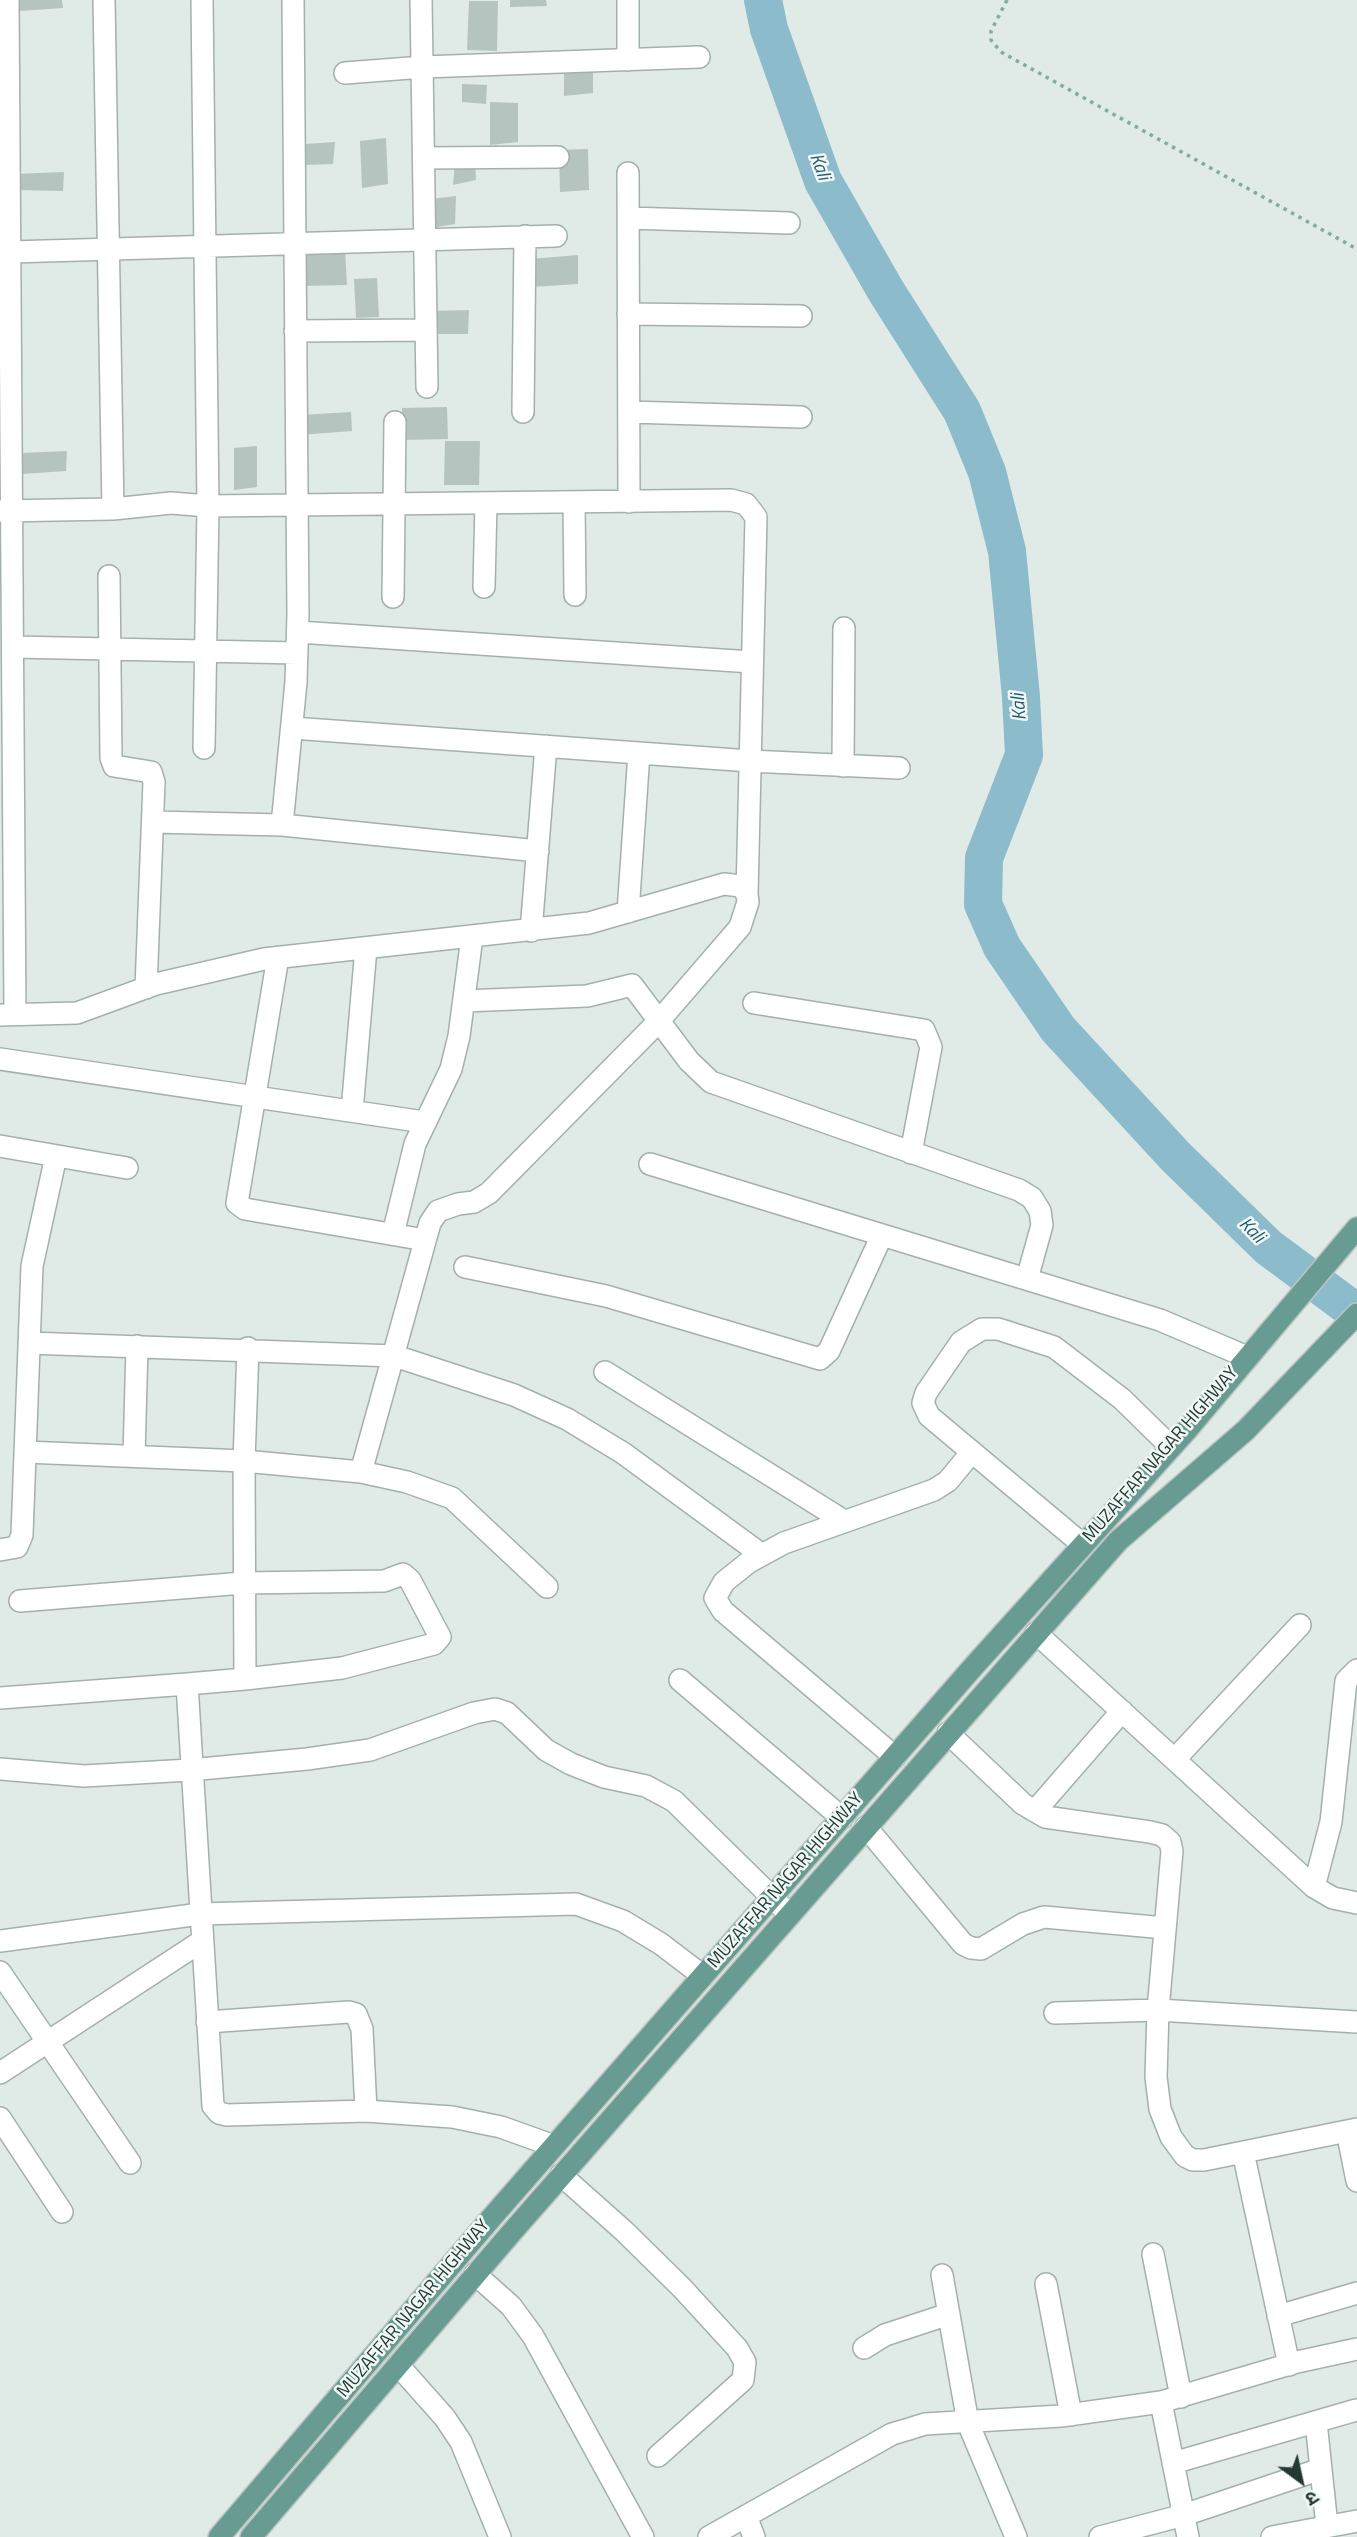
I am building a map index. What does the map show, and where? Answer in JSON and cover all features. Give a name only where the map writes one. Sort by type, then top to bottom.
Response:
[{"type":"main road","name":"MUZAFFAR NAGAR HIGHWAY","points":[[219,2537],[554,2146],[1082,1544],[1171,1447],[1357,1228]]},
{"type":"main road","name":"MUZAFFAR NAGAR HIGHWAY","points":[[251,2537],[561,2175],[1118,1541],[1212,1462],[1357,1314]]},
{"type":"street","points":[[8,0],[11,252],[7,511],[14,647],[7,811],[7,1014],[77,1013],[146,988],[212,969],[278,957],[589,923],[724,884],[741,886],[747,894]]},
{"type":"street","points":[[104,0],[113,509]]},
{"type":"street","points":[[202,0],[208,506],[204,748]]},
{"type":"street","points":[[282,825],[297,643],[293,0]]},
{"type":"street","points":[[421,0],[427,387]]},
{"type":"street","points":[[628,0],[628,60]]},
{"type":"street","points":[[345,73],[423,67],[699,57]]},
{"type":"street","points":[[424,158],[558,157]]},
{"type":"street","points":[[628,173],[629,502]]},
{"type":"street","points":[[628,218],[789,223]]},
{"type":"street","points":[[523,412],[525,236]]},
{"type":"street","points":[[11,252],[108,247],[556,236]]},
{"type":"street","points":[[628,314],[802,316]]},
{"type":"street","points":[[295,331],[426,330]]},
{"type":"street","points":[[629,412],[801,417]]},
{"type":"street","points":[[393,597],[395,422]]},
{"type":"street","points":[[7,511],[113,509],[171,503],[208,506],[297,506],[731,500],[751,509],[756,517],[748,902],[740,927],[658,1022],[489,1193],[474,1202],[438,1211],[430,1223],[361,1472]]},
{"type":"street","points":[[574,502],[575,595]]},
{"type":"street","points":[[484,587],[486,503]]},
{"type":"street","points":[[110,576],[112,763],[151,772],[154,782],[146,988]]},
{"type":"street","points":[[843,766],[844,628]]},
{"type":"street","points":[[14,647],[207,651],[297,643],[752,662]]},
{"type":"street","points":[[292,728],[750,761],[899,768]]},
{"type":"street","points":[[531,931],[547,746]]},
{"type":"street","points":[[628,912],[639,753]]},
{"type":"street","points":[[153,822],[282,825],[538,851]]},
{"type":"street","points":[[393,1234],[415,1144],[451,1069],[464,1001],[472,937]]},
{"type":"street","points":[[352,1111],[366,948]]},
{"type":"street","points":[[278,957],[237,1199],[240,1207],[425,1240]]},
{"type":"street","points":[[464,1001],[587,996],[632,985],[689,1061],[711,1082],[1019,1190],[1032,1198],[1040,1211],[1042,1225],[1027,1279]]},
{"type":"street","points":[[754,1003],[924,1030],[931,1047],[911,1153]]},
{"type":"street","points":[[0,1059],[424,1122]]},
{"type":"street","points":[[0,1146],[127,1168]]},
{"type":"street","points":[[0,1550],[13,1549],[21,1542],[32,1266],[55,1156]]},
{"type":"street","points":[[650,1164],[1160,1320],[1251,1351]]},
{"type":"street","points":[[465,1267],[606,1296],[820,1359],[829,1351],[882,1235]]},
{"type":"street","points":[[1082,1544],[936,1423],[923,1403],[926,1393],[961,1342],[982,1329],[998,1329],[1054,1346],[1122,1399],[1171,1447]]},
{"type":"street","points":[[29,1343],[395,1356],[514,1395],[567,1419],[623,1453],[762,1555]]},
{"type":"street","points":[[134,1456],[137,1346]]},
{"type":"street","points":[[245,1679],[244,1461],[248,1349]]},
{"type":"street","points":[[605,1372],[844,1521]]},
{"type":"street","points":[[25,1451],[244,1461],[361,1472],[407,1482],[452,1499],[547,1587]]},
{"type":"street","points":[[895,1758],[718,1606],[717,1590],[762,1555],[784,1543],[934,1490],[948,1481],[971,1453]]},
{"type":"street","points":[[0,1698],[245,1679],[342,1668],[435,1644],[440,1637],[410,1580],[402,1574],[384,1581],[357,1583],[243,1583],[20,1601]]},
{"type":"street","points":[[1175,1759],[1300,1625]]},
{"type":"street","points":[[1036,1633],[1314,1887],[1333,1898],[1357,1903]]},
{"type":"street","points":[[1314,1887],[1331,1822],[1344,1690],[1350,1674],[1357,1670]]},
{"type":"street","points":[[680,1680],[842,1818]]},
{"type":"street","points":[[187,1684],[190,1770],[213,2106],[219,2113],[227,2115],[366,2110],[452,2117],[501,2127],[554,2146]]},
{"type":"street","points":[[0,1769],[84,1776],[190,1770],[370,1750],[474,1713],[495,1709],[507,1713],[546,1749],[571,1764],[604,1777],[646,1786],[674,1801],[790,1915]]},
{"type":"street","points":[[1035,1811],[1122,1711]]},
{"type":"street","points":[[948,1733],[1023,1804],[1045,1817],[1163,1835],[1170,1842],[1172,1851],[1158,2010],[1156,2077],[1160,2109],[1171,2137],[1185,2156],[1192,2160],[1352,2130],[1357,2181]]},
{"type":"street","points":[[866,1827],[963,1944],[971,1948],[981,1949],[1023,1924],[1044,1917],[1165,1928]]},
{"type":"street","points":[[0,1941],[200,1914],[576,1904],[623,1921],[661,1944],[703,1976]]},
{"type":"street","points":[[0,2073],[202,1941]]},
{"type":"street","points":[[0,1972],[130,2163]]},
{"type":"street","points":[[1055,2013],[1158,2010],[1357,2022]]},
{"type":"street","points":[[207,2021],[349,2011],[356,2014],[362,2029],[366,2110]]},
{"type":"street","points":[[0,2118],[62,2212]]},
{"type":"street","points":[[1243,2152],[1289,2365]]},
{"type":"street","points":[[561,2175],[682,2288],[737,2348],[745,2362],[743,2380],[658,2456]]},
{"type":"street","points":[[1153,2254],[1171,2399],[1173,2463],[1188,2537]]},
{"type":"street","points":[[475,2274],[511,2306],[533,2336],[643,2537]]},
{"type":"street","points":[[942,2275],[968,2423],[1016,2537]]},
{"type":"street","points":[[1046,2284],[1071,2414]]},
{"type":"street","points":[[1278,2316],[1357,2293]]},
{"type":"street","points":[[864,2348],[885,2335],[949,2314]]},
{"type":"street","points":[[709,2537],[892,2434],[925,2424],[1071,2414],[1171,2399],[1289,2365],[1357,2349]]},
{"type":"street","points":[[398,2365],[445,2418],[461,2442],[500,2537]]},
{"type":"street","points":[[1173,2463],[1356,2410]]},
{"type":"street","points":[[1316,2422],[1321,2469],[1316,2530]]},
{"type":"street","points":[[1100,2537],[1184,2515],[1321,2469]]},
{"type":"street","points":[[746,2516],[754,2537]]},
{"type":"street","points":[[1272,2537],[1357,2521]]},
{"type":"path","points":[[1007,0],[991,31],[991,40],[1001,52],[1357,249]]},
{"type":"building","points":[[19,0],[62,0],[63,8],[19,11]]},
{"type":"building","points":[[510,0],[546,0],[547,6],[510,7]]},
{"type":"building","points":[[469,1],[498,1],[497,51],[467,50]]},
{"type":"building","points":[[564,65],[593,65],[593,93],[564,96]]},
{"type":"building","points":[[462,84],[487,85],[486,104],[462,102]]},
{"type":"building","points":[[490,102],[518,103],[518,142],[490,145]]},
{"type":"building","points":[[386,138],[388,184],[362,188],[360,141]]},
{"type":"building","points":[[335,142],[333,164],[306,165],[305,144]]},
{"type":"building","points":[[588,149],[589,190],[560,192],[559,150]]},
{"type":"building","points":[[455,160],[475,162],[476,180],[453,185]]},
{"type":"building","points":[[64,172],[63,191],[16,190],[15,174]]},
{"type":"building","points":[[456,196],[455,224],[431,228],[431,199]]},
{"type":"building","points":[[345,247],[347,285],[302,286],[301,249]]},
{"type":"building","points":[[578,255],[578,284],[531,287],[530,259]]},
{"type":"building","points":[[377,278],[379,317],[356,318],[354,279]]},
{"type":"building","points":[[469,310],[468,334],[429,334],[428,311]]},
{"type":"building","points":[[447,407],[448,439],[402,440],[402,408]]},
{"type":"building","points":[[351,412],[352,431],[300,435],[300,415]]},
{"type":"building","points":[[445,441],[480,441],[479,485],[444,485]]},
{"type":"building","points":[[257,446],[257,487],[234,490],[234,448]]},
{"type":"building","points":[[67,451],[66,471],[22,474],[21,453]]},
{"type":"waterway","name":"Kali","points":[[763,0],[769,29],[823,181],[886,291],[962,411],[987,472],[1007,551],[1024,755],[984,858],[983,904],[1002,947],[1058,1029],[1175,1156],[1268,1247],[1357,1313]]}]
